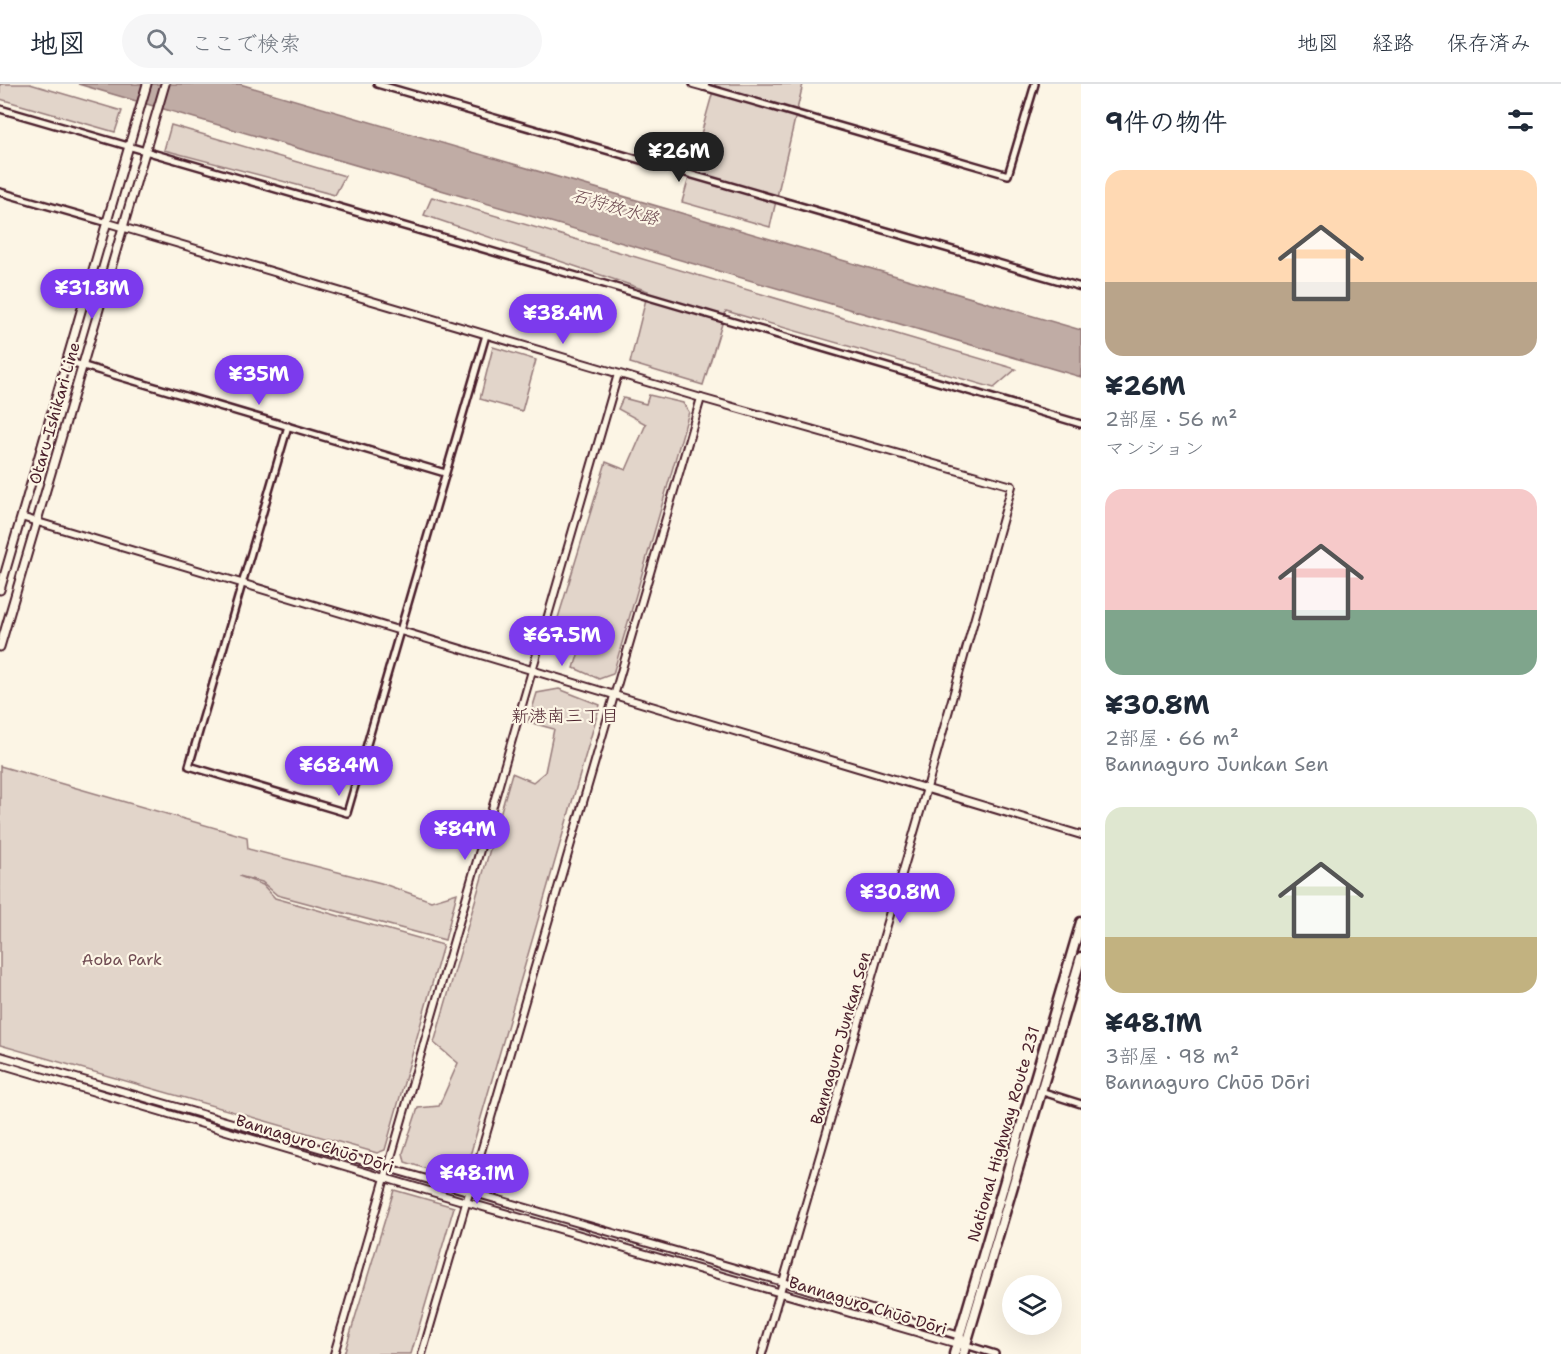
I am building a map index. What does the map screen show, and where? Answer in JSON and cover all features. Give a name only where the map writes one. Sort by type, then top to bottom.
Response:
[{"type":"highway","name":"National Highway Route 231","points":[[960,1350],[1037,1090],[1081,922]]},
{"type":"highway","name":"National Highway Route 231","points":[[960,1350],[960,1336],[1081,957]]},
{"type":"main road","name":"Otaru Ishikari Line","points":[[0,590],[147,84]]},
{"type":"main road","name":"Otaru Ishikari Line","points":[[0,646],[165,84]]},
{"type":"street","points":[[377,84],[1081,287]]},
{"type":"street","points":[[693,84],[1008,175],[1035,84]]},
{"type":"street","points":[[0,109],[1081,424]]},
{"type":"street","points":[[0,192],[701,398],[422,1354]]},
{"type":"street","points":[[288,426],[189,766],[347,813],[486,335]]},
{"type":"street","points":[[67,362],[445,473]]},
{"type":"street","points":[[334,1354],[618,374]]},
{"type":"street","name":"Bannaguro Junkan Sen","points":[[701,398],[1012,486],[927,788],[762,1354]]},
{"type":"street","points":[[21,517],[1081,835]]},
{"type":"street","name":"Bannaguro Chūō Dōri","points":[[0,1056],[282,1138],[304,1142],[960,1336]]},
{"type":"street","name":"Bannaguro Chūō Dōri","points":[[0,1064],[385,1179],[780,1292],[960,1350]]},
{"type":"street","points":[[1037,1090],[1081,1104]]},
{"type":"street","points":[[960,1350],[995,1354]]},
{"type":"green space","points":[[0,84],[30,84],[122,111],[115,132],[0,99]]},
{"type":"green space","points":[[715,84],[803,84],[770,227],[682,202]]},
{"type":"green space","points":[[171,125],[345,176],[335,195],[164,150]]},
{"type":"green space","points":[[432,197],[1016,369],[994,388],[726,311],[703,385],[630,363],[648,291],[424,215]]},
{"type":"green space","points":[[493,347],[536,360],[522,411],[480,399]]},
{"type":"green space","points":[[649,395],[683,403],[689,412],[613,674],[599,679],[574,668],[579,652],[550,644],[606,462],[626,470],[646,424],[618,409],[623,398],[646,404]]},
{"type":"green space","points":[[559,689],[600,705],[465,1173],[454,1178],[405,1162],[403,1153],[418,1108],[439,1106],[458,1063],[434,1043],[512,773],[533,782],[545,772],[554,729],[528,722],[537,693]]},
{"type":"green space","name":"Aoba Park","points":[[0,766],[247,837],[248,849],[381,883],[431,901],[457,893],[445,940],[277,895],[262,882],[239,876],[263,885],[275,898],[443,945],[385,1150],[377,1153],[0,1045]]},
{"type":"green space","points":[[394,1190],[454,1207],[411,1354],[344,1354]]},
{"type":"water","name":"石狩放水路","points":[[78,84],[240,84],[1081,330],[1081,377]]},
{"type":"district","name":"新港南三丁目","points":[[565,716]]}]
